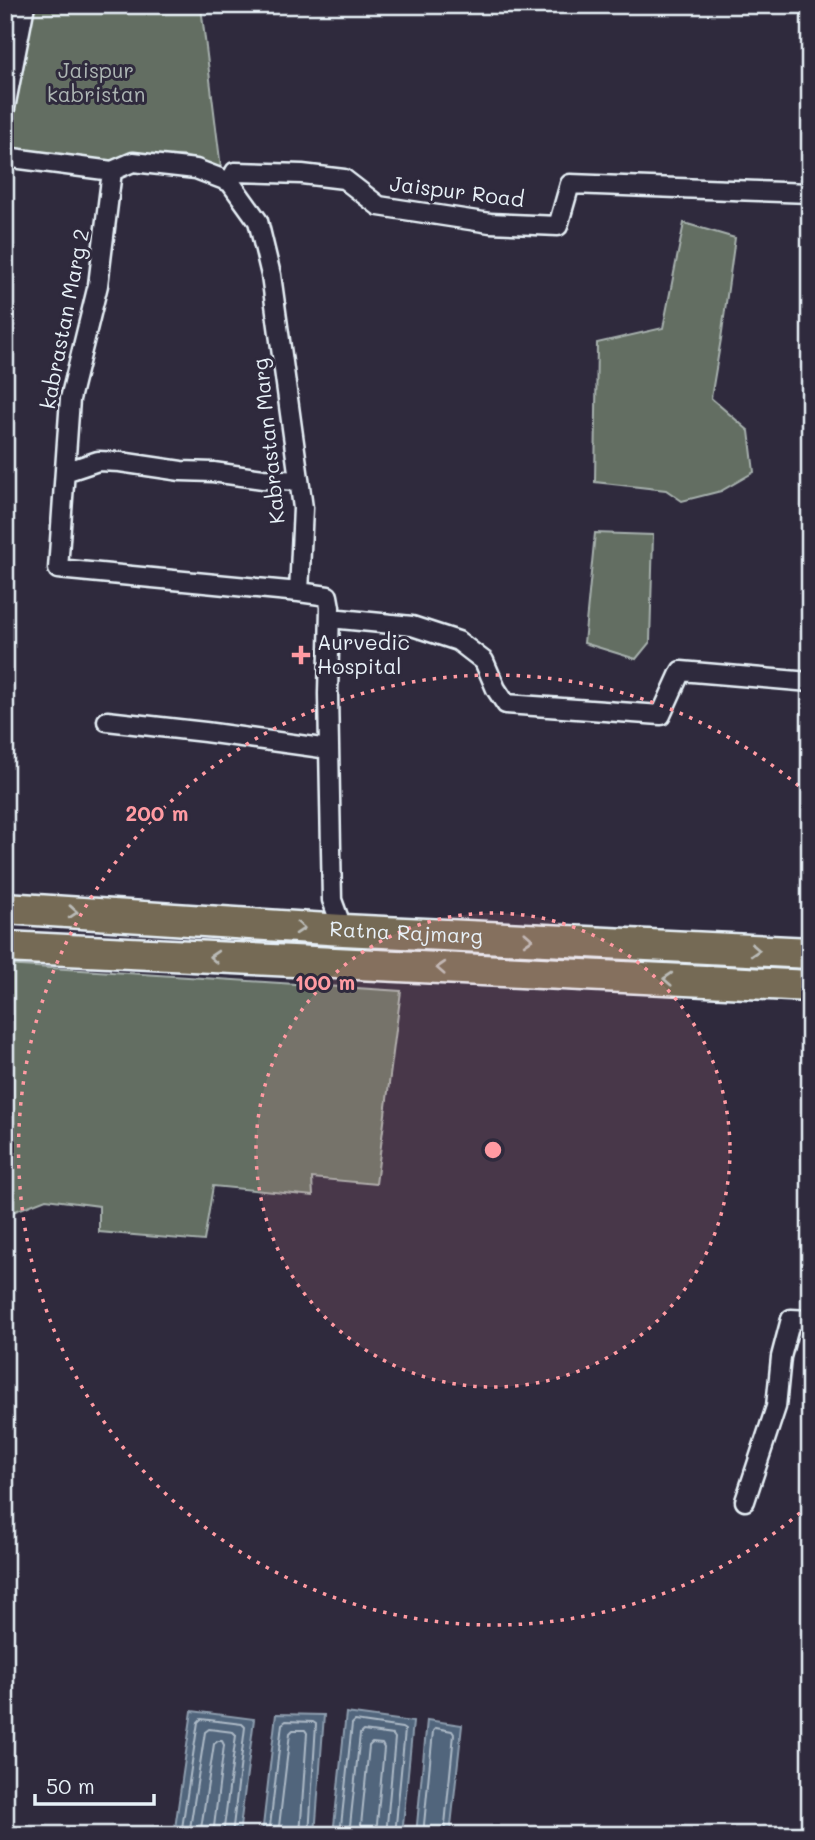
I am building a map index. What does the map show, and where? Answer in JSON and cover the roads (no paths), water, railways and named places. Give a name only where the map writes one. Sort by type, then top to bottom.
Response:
[{"type":"highway","name":"Ratna Rajmarg","points":[[5,908],[343,930],[810,953]]},
{"type":"highway","name":"Ratna Rajmarg","points":[[5,947],[810,985]]},
{"type":"street","points":[[5,108],[25,5]]},
{"type":"street","points":[[5,157],[113,171],[133,162],[196,169],[230,182]]},
{"type":"street","name":"kabrastan Marg 2","points":[[113,171],[98,285],[70,399],[58,569],[299,592]]},
{"type":"street","name":"Jaispur Road","points":[[230,182],[235,172],[302,174],[344,179],[379,206],[490,223],[558,226],[570,184],[810,193]]},
{"type":"street","name":"Kabrastan Marg","points":[[230,182],[258,221],[271,275],[303,508],[299,592]]},
{"type":"street","points":[[65,472],[98,461],[299,481]]},
{"type":"street","points":[[299,592],[328,596],[332,900],[343,930]]},
{"type":"street","points":[[330,618],[412,626],[458,641],[485,661],[496,689],[506,704],[661,715],[681,671],[810,682]]},
{"type":"street","points":[[107,722],[329,749]]},
{"type":"street","points":[[744,1501],[776,1407],[780,1357],[791,1319],[810,1320]]},
{"type":"water","points":[[192,1711],[254,1719],[239,1835],[174,1835]]},
{"type":"water","points":[[346,1713],[413,1722],[402,1835],[333,1835]]},
{"type":"water","points":[[276,1714],[324,1715],[315,1835],[262,1835]]},
{"type":"water","points":[[427,1720],[462,1725],[450,1835],[416,1835]]},
{"type":"place","name":"Aurvedic Hospital","points":[[301,655]]},
{"type":"park label","name":"Jaispur kabristan","points":[[96,83]]}]
